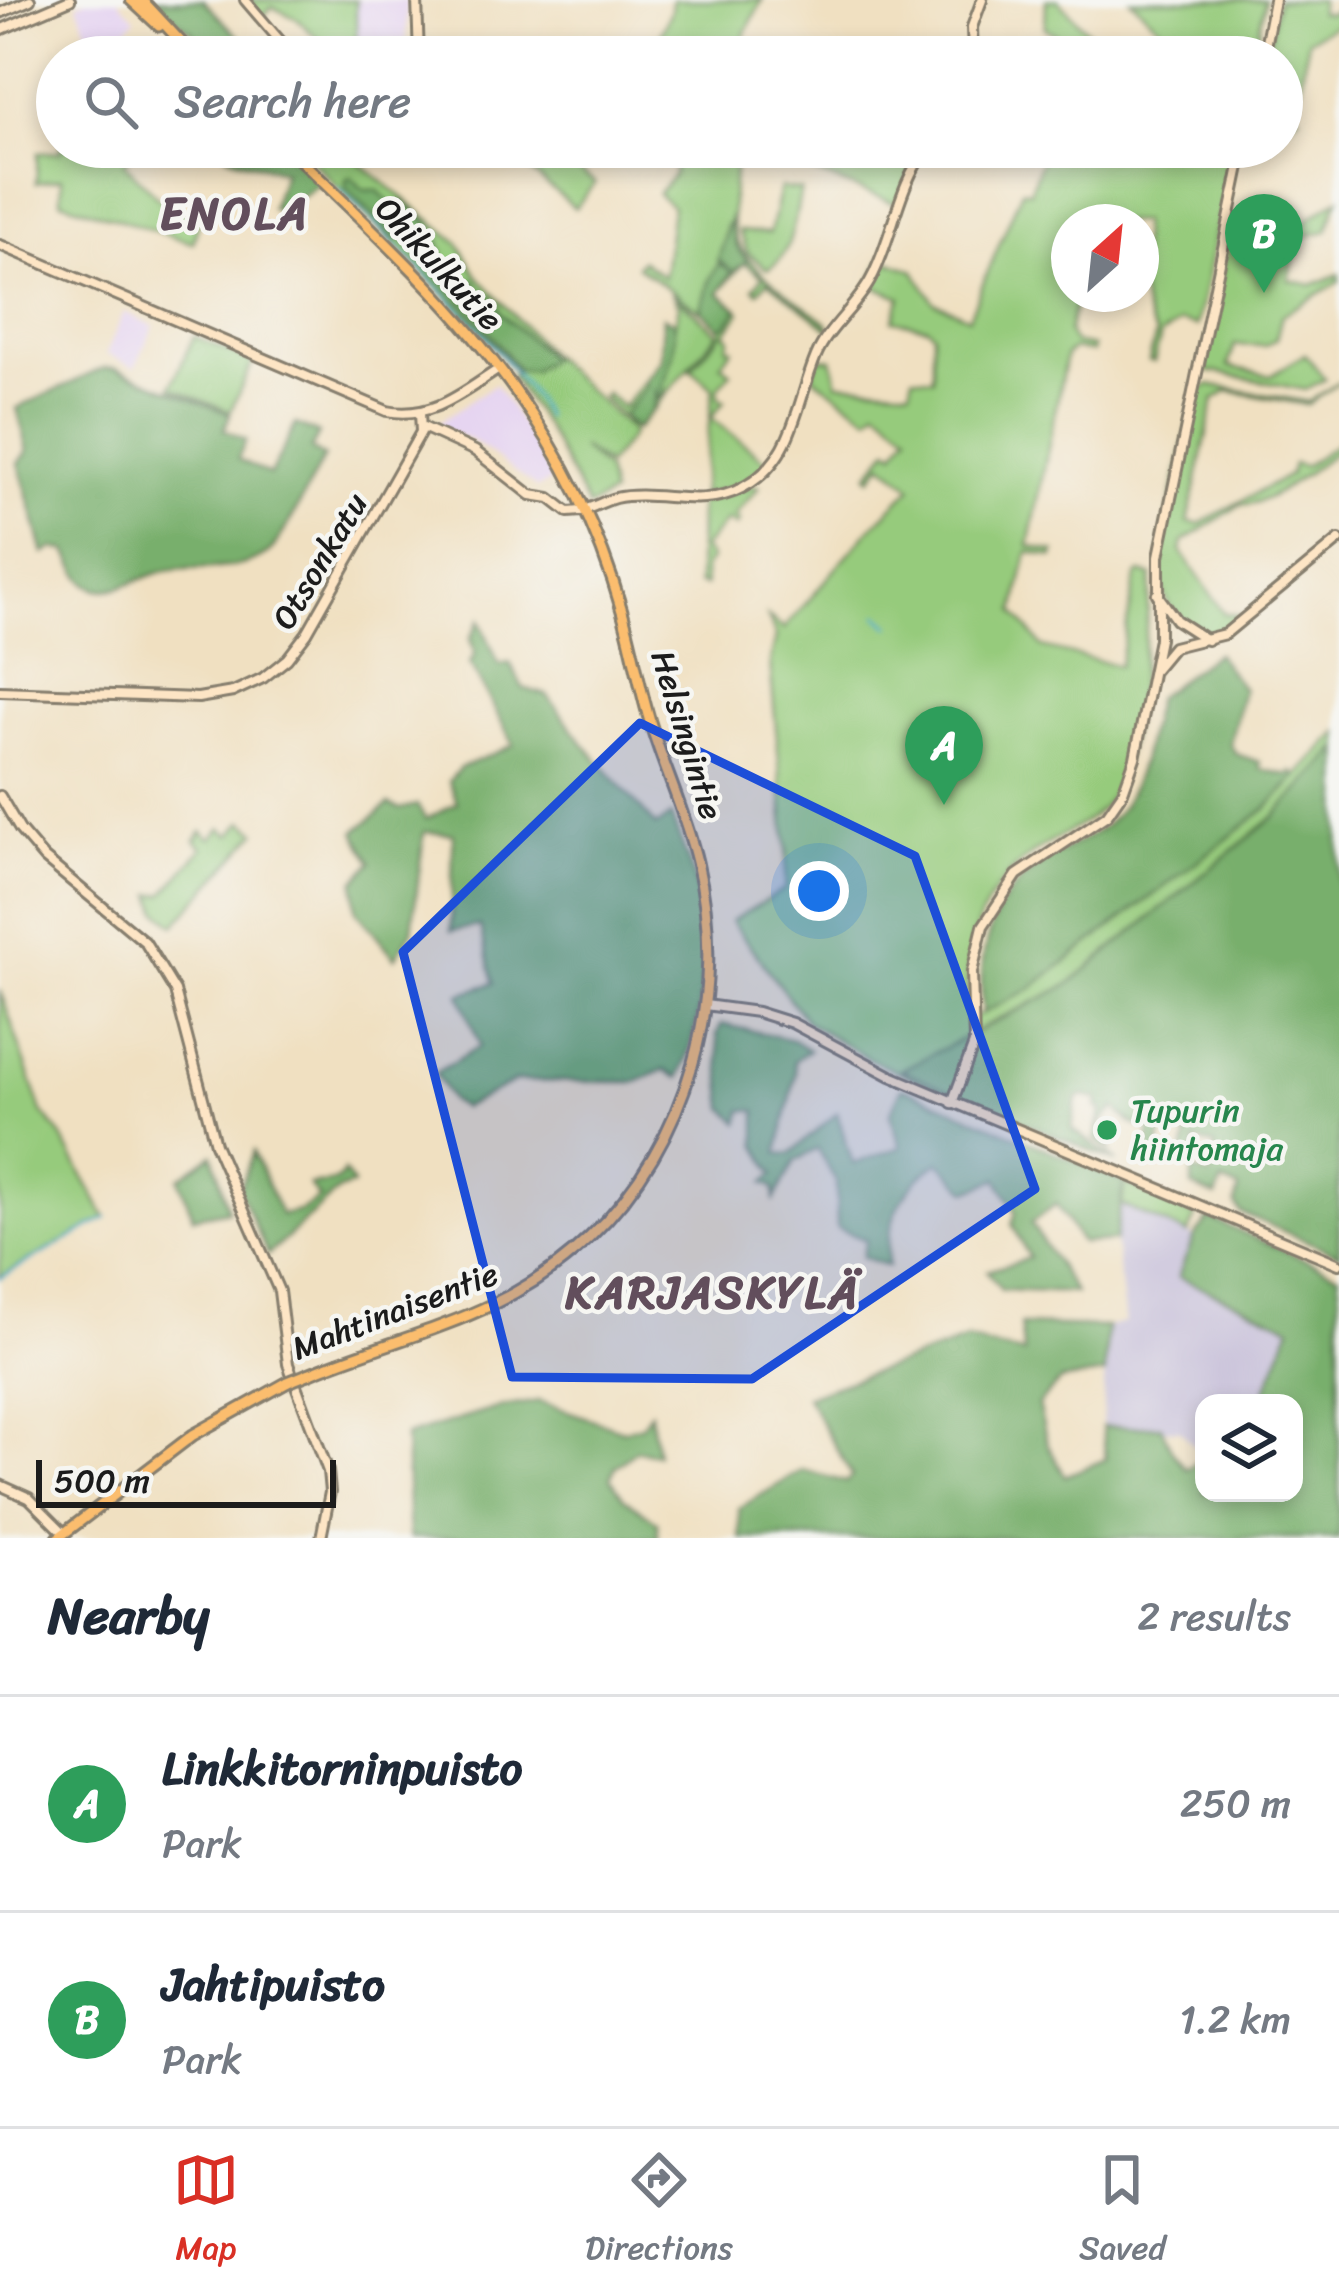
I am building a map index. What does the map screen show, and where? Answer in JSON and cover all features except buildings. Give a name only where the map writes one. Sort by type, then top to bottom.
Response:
[{"type":"main road","points":[[131,0],[172,36]]},
{"type":"main road","points":[[142,0],[175,36]]},
{"type":"main road","name":"Ohikulkutie","points":[[308,168],[447,306],[499,369]]},
{"type":"main road","name":"Helsingintie","points":[[499,369],[580,495],[610,574],[650,723],[700,875],[707,930],[705,1005]]},
{"type":"main road","name":"Mahtinaisentie","points":[[61,1536],[193,1435],[288,1382],[495,1306],[561,1263],[613,1214],[650,1163],[676,1114],[705,1005]]},
{"type":"street","points":[[0,13],[30,0]]},
{"type":"street","points":[[0,30],[70,0]]},
{"type":"street","points":[[244,0],[276,36]]},
{"type":"street","points":[[417,0],[418,36]]},
{"type":"street","points":[[972,36],[982,0]]},
{"type":"street","points":[[1267,36],[1274,0]]},
{"type":"street","points":[[421,412],[423,427],[490,460],[532,495],[544,495],[568,512],[618,497],[715,497],[746,486],[774,462],[790,436],[819,350],[870,280],[915,168]]},
{"type":"street","points":[[952,1102],[974,1044],[972,973],[983,926],[1017,875],[1112,810],[1124,792],[1135,758],[1159,639],[1159,556],[1240,168]]},
{"type":"street","points":[[0,245],[387,411],[421,412],[444,405],[499,369]]},
{"type":"street","name":"Otsonkatu","points":[[0,691],[198,698],[233,692],[263,678],[302,642],[423,427]]},
{"type":"street","points":[[1159,639],[1177,645],[1229,631],[1339,540]]},
{"type":"street","points":[[1156,592],[1184,628],[1208,640]]},
{"type":"street","points":[[1160,625],[1176,620]]},
{"type":"street","points":[[1153,672],[1177,645],[1184,628]]},
{"type":"street","points":[[0,796],[20,830],[44,857],[145,942],[175,991],[215,1144],[279,1291],[288,1364],[328,1472],[330,1492],[321,1538]]},
{"type":"street","points":[[705,1005],[757,1012],[792,1023],[852,1057],[952,1102],[1339,1264]]},
{"type":"street","points":[[0,1485],[29,1498],[61,1536]]},
{"type":"highlighted area","points":[[640,723],[915,856],[1035,1189],[752,1379],[512,1377],[403,952]]},
{"type":"shaded area","points":[[118,0],[136,19],[119,36],[89,36],[77,4]]},
{"type":"shaded area","points":[[356,0],[407,0],[406,36],[357,36]]},
{"type":"shaded area","points":[[124,312],[154,326],[135,367],[106,354]]},
{"type":"shaded area","points":[[495,384],[556,478],[537,488],[472,440],[434,426]]},
{"type":"shaded area","points":[[1122,1205],[1194,1237],[1178,1277],[1291,1326],[1265,1394],[1195,1394],[1195,1447],[1180,1430],[1102,1427],[1107,1327],[1125,1323],[1115,1241]]},
{"type":"green space","points":[[153,0],[203,0],[238,36],[195,36]]},
{"type":"green space","points":[[248,0],[356,0],[357,36],[315,36],[299,20],[272,7],[262,18]]},
{"type":"green space","points":[[672,0],[762,0],[745,36],[660,36]]},
{"type":"green space","points":[[1046,0],[1058,0],[1092,36],[1059,36],[1045,28]]},
{"type":"green space","points":[[1131,0],[1265,0],[1258,36],[1156,36],[1162,29]]},
{"type":"green space","points":[[1277,0],[1321,0],[1319,13],[1339,8],[1339,23],[1308,39],[1303,69],[1303,36],[1271,36]]},
{"type":"green space","points":[[37,168],[129,168],[159,199],[172,203],[171,209],[200,218],[193,243],[61,201],[62,178],[36,183]]},
{"type":"green space","points":[[270,168],[305,168],[320,183],[280,211],[271,209],[284,172]]},
{"type":"green space","points":[[319,168],[366,168],[458,242],[477,275],[554,359],[631,430],[632,435],[607,465],[581,448],[606,470],[611,495],[588,507],[546,428],[511,376],[516,372],[480,327]]},
{"type":"green space","points":[[575,168],[595,183],[575,208],[528,169]]},
{"type":"green space","points":[[674,168],[735,168],[732,212],[739,245],[759,270],[828,323],[830,330],[768,281],[758,292],[754,288],[763,277],[744,262],[726,284],[731,231],[726,226],[721,261],[700,311],[637,266],[641,260],[664,277],[672,207],[658,194]]},
{"type":"green space","points":[[811,168],[913,168],[897,204]]},
{"type":"green space","points":[[1038,168],[1230,168],[1197,326],[1181,322],[1161,335],[1154,362],[1149,361],[1156,334],[1145,312],[1159,312],[1159,204],[1051,204],[1051,312],[1073,312],[1068,333],[1074,343],[1093,347],[1092,352],[1073,349],[1066,355],[1029,546],[1055,552],[1054,557],[1028,552],[1015,612],[1042,647],[1119,666],[1136,577],[1140,573],[1152,576],[1134,720],[1120,774],[1106,803],[1093,816],[1029,857],[993,894],[981,916],[969,964],[968,1020],[1030,989],[1266,809],[1339,732],[1339,748],[1274,817],[1068,985],[969,1034],[965,1060],[949,1095],[868,1058],[807,1022],[731,921],[785,889],[787,850],[770,662],[776,637],[768,617],[784,629],[912,487],[883,463],[871,478],[868,475],[889,448],[895,452],[909,433],[877,408],[869,417],[812,376],[818,358],[832,359],[838,383],[910,389],[913,376],[933,378],[933,333],[927,327],[893,320],[901,297],[870,285],[882,259],[915,271],[934,302],[969,317],[1022,190],[1030,191]]},
{"type":"green space","points":[[351,177],[364,190],[377,190],[393,205],[403,202],[431,226],[452,280],[465,294],[454,280],[456,273],[475,281],[501,313],[550,358],[533,371],[518,370],[483,324],[346,188],[346,179]]},
{"type":"green space","points":[[780,188],[801,190],[788,246],[767,269],[748,253],[739,231],[770,233]]},
{"type":"green space","points":[[1339,198],[1327,231],[1298,238],[1289,280],[1312,285],[1339,274],[1339,282],[1282,315],[1276,339],[1265,346],[1235,345],[1228,366],[1271,376],[1305,354],[1325,379],[1305,390],[1203,370],[1233,217],[1298,226]]},
{"type":"green space","points":[[730,219],[736,245],[747,262],[732,272],[719,293],[738,309],[719,327],[701,310],[719,263],[732,271],[718,260]]},
{"type":"green space","points":[[671,292],[718,333],[637,429],[635,429],[602,397],[606,393],[623,407],[661,360],[658,386],[666,394],[662,385],[679,305]]},
{"type":"green space","points":[[725,298],[741,312],[725,333],[730,337],[727,347],[733,348],[721,364],[731,372],[718,388],[718,398],[725,401],[711,418],[769,463],[742,485],[701,496],[713,388],[691,369],[720,335]]},
{"type":"green space","points":[[663,317],[673,321],[675,336],[662,385],[666,393],[657,399],[657,388],[653,410],[636,429],[622,416],[661,360]]},
{"type":"green space","points":[[194,336],[253,362],[230,412],[171,387]]},
{"type":"green space","points":[[104,368],[115,368],[230,414],[224,430],[246,440],[238,459],[270,475],[296,424],[319,434],[311,449],[324,457],[289,524],[267,554],[242,565],[166,571],[102,590],[85,582],[67,551],[54,548],[44,554],[19,463],[28,451],[17,408]]},
{"type":"green space","points":[[1339,382],[1308,405],[1228,391],[1214,400],[1188,522],[1200,524],[1290,474],[1293,464],[1304,466],[1339,442],[1339,453],[1276,494],[1241,504],[1183,542],[1181,551],[1224,613],[1242,616],[1216,635],[1190,625],[1169,605],[1161,572],[1196,393],[1209,385],[1309,402]]},
{"type":"green space","points":[[752,485],[759,487],[734,516],[739,521],[736,526],[727,520],[703,548],[711,559],[704,568],[705,586],[698,584],[699,502]]},
{"type":"green space","points":[[480,620],[499,665],[510,663],[523,688],[547,695],[656,826],[671,816],[698,894],[703,948],[698,1015],[679,1078],[664,1070],[636,1082],[516,1081],[462,1108],[451,1101],[435,1073],[480,1046],[460,994],[494,983],[480,926],[451,931],[453,834],[424,832],[412,931],[395,958],[356,910],[355,881],[372,862],[355,832],[389,804],[400,809],[417,805],[426,819],[457,803],[449,781],[460,768],[514,745],[470,664],[475,653],[470,639]]},
{"type":"green space","points":[[1216,653],[1243,689],[1230,744],[1236,754],[1260,762],[1260,769],[1297,776],[1266,809],[1030,989],[983,1013],[986,942],[1003,902],[1034,869],[1097,831],[1118,812],[1138,771],[1156,697]]},
{"type":"green space","points":[[1339,748],[1339,1255],[1241,1213],[1235,1205],[1239,1189],[1222,1182],[1216,1197],[1192,1187],[1192,1170],[1211,1176],[1215,1146],[1195,1141],[1192,1161],[1182,1159],[1187,1135],[1162,1128],[1157,1165],[1149,1158],[1150,1128],[1133,1125],[1115,1108],[1102,1122],[1101,1137],[1109,1140],[1110,1151],[1095,1139],[1102,1110],[1097,1108],[1098,1099],[1077,1099],[1072,1129],[1117,1162],[901,1070],[1068,985],[1274,817]]},
{"type":"green space","points":[[243,821],[257,832],[175,925],[158,911],[153,894],[164,894],[203,848],[195,840],[202,831],[211,839],[221,828],[231,835]]},
{"type":"green space","points":[[0,990],[42,1112],[60,1134],[106,1218],[0,1277]]},
{"type":"green space","points":[[721,1024],[793,1040],[809,1050],[794,1061],[796,1074],[778,1153],[790,1154],[837,1113],[853,1164],[901,1147],[890,1114],[902,1087],[1124,1182],[1115,1241],[1081,1243],[1056,1204],[1031,1223],[1075,1293],[1001,1290],[987,1271],[1029,1258],[1012,1224],[1016,1212],[998,1179],[968,1191],[939,1162],[898,1206],[888,1266],[862,1257],[866,1240],[837,1228],[836,1182],[818,1149],[795,1161],[775,1199],[774,1187],[764,1183],[774,1174],[757,1145],[757,1111],[743,1110],[740,1123],[725,1108],[717,1035]]},
{"type":"green space","points":[[253,1152],[281,1215],[300,1211],[319,1198],[309,1185],[333,1182],[344,1172],[353,1185],[339,1190],[268,1255],[239,1190]]},
{"type":"green space","points":[[213,1154],[228,1210],[193,1217],[179,1178]]},
{"type":"green space","points":[[1124,1182],[1196,1217],[1188,1234],[1122,1205]]},
{"type":"green space","points":[[1209,1218],[1339,1274],[1339,1538],[740,1538],[739,1508],[803,1470],[846,1482],[852,1476],[806,1396],[967,1340],[1024,1354],[1020,1325],[1107,1327],[1105,1374],[1060,1381],[1038,1405],[1047,1443],[1065,1476],[1106,1459],[1102,1427],[1161,1426],[1186,1469],[1195,1464],[1195,1502],[1303,1502],[1303,1394],[1265,1394],[1291,1326],[1178,1277],[1194,1237]]},
{"type":"green space","points":[[538,1401],[623,1430],[642,1425],[650,1412],[657,1454],[636,1450],[615,1467],[611,1478],[624,1498],[658,1522],[658,1538],[409,1538],[405,1436],[497,1408]]},
{"type":"waterway","points":[[338,188],[477,327],[545,417]]},
{"type":"waterway","points":[[878,615],[890,626]]},
{"type":"waterway","points":[[0,1278],[107,1218]]},
{"type":"place","name":"Jahtipuisto","points":[[1264,293]]},
{"type":"place","name":"Linkkitorninpuisto","points":[[944,805]]},
{"type":"place","name":"Tupurin hiintomaja","points":[[1107,1130]]},
{"type":"district","name":"ENOLA","points":[[235,214]]},
{"type":"district","name":"KARJASKYLÄ","points":[[713,1293]]}]
